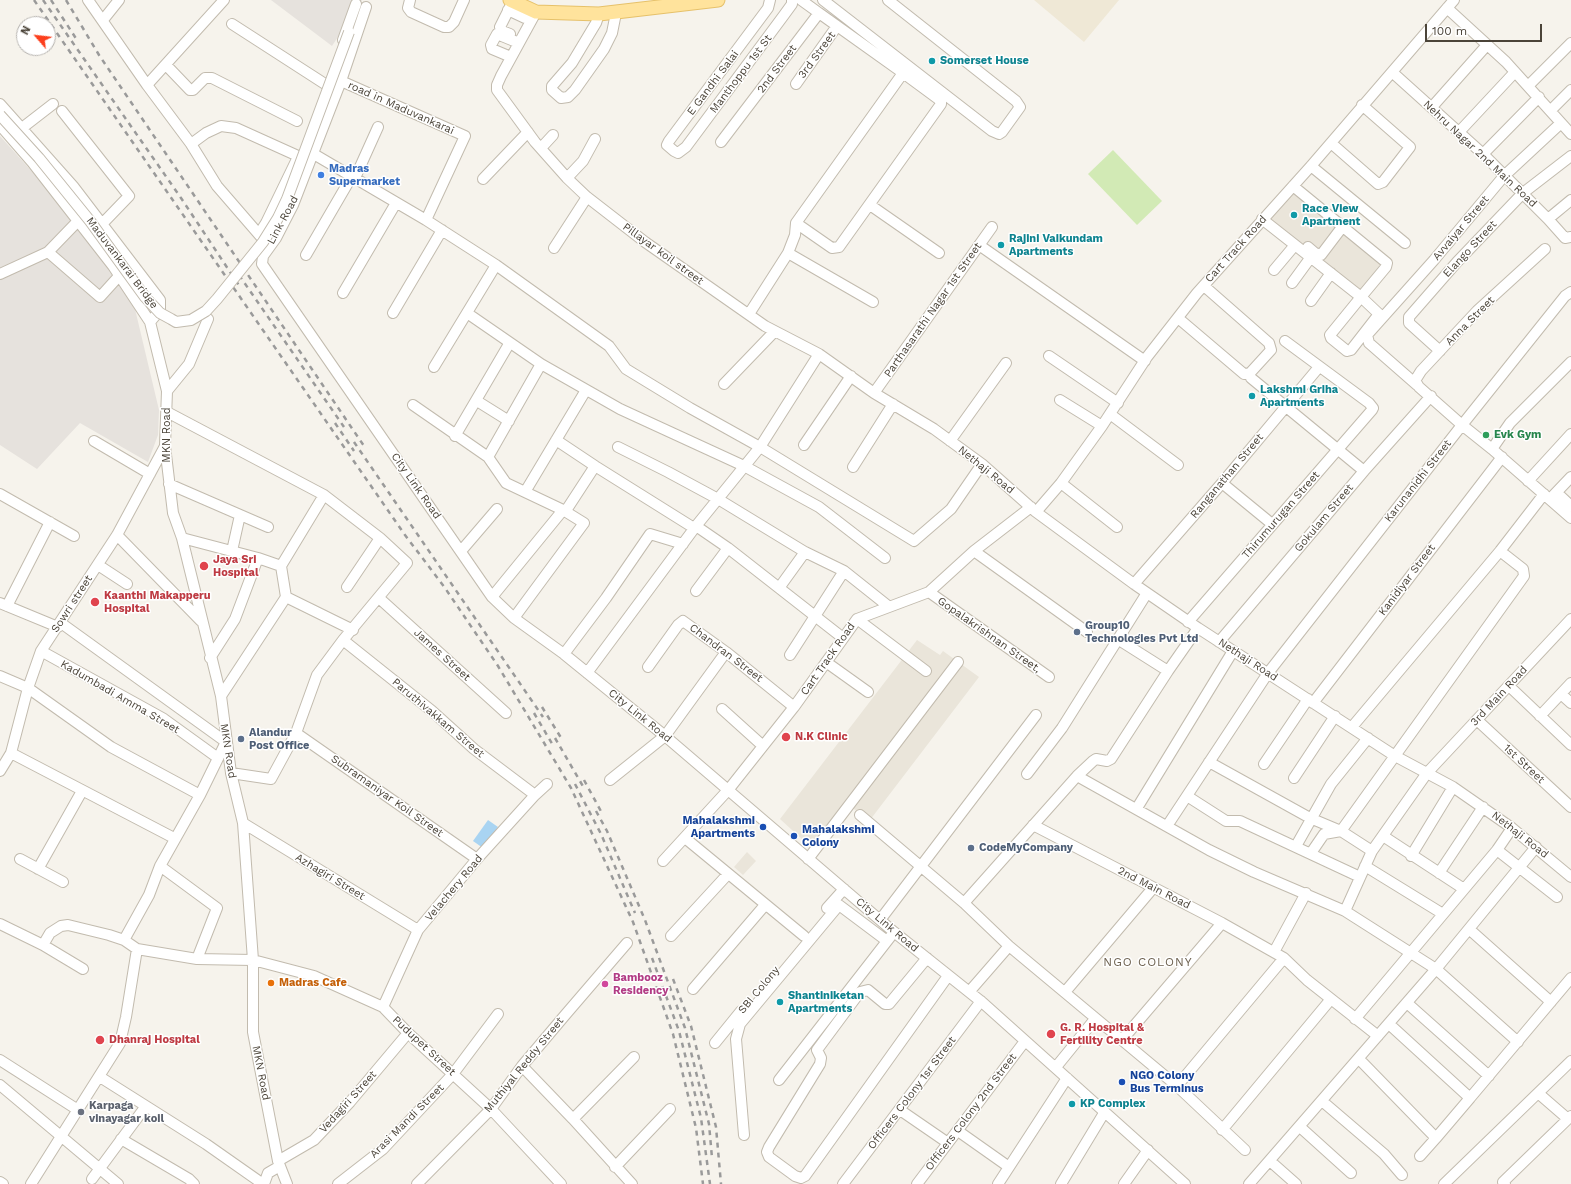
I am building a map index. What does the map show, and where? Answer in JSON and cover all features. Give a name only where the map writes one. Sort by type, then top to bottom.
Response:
[{"type":"main road","points":[[510,4],[530,13],[599,14],[718,0]]},
{"type":"street","points":[[88,0],[147,85],[191,144],[217,186],[259,234]]},
{"type":"street","points":[[103,20],[119,0]]},
{"type":"street","points":[[147,85],[224,0]]},
{"type":"street","points":[[410,0],[408,8],[411,12],[444,27],[449,27],[454,22],[464,0]]},
{"type":"street","name":"Manthoppu 1st St","points":[[686,147],[783,17],[792,4],[792,0]]},
{"type":"street","points":[[796,223],[836,249],[839,247],[941,104],[941,101],[801,0]]},
{"type":"street","points":[[823,0],[992,131],[999,134],[1002,132],[1020,107],[1016,101],[888,0]]},
{"type":"street","name":"Cart Track Road","points":[[729,789],[794,707],[857,619],[888,606],[929,592],[974,552],[1033,510],[1060,483],[1102,426],[1145,361],[1204,286],[1311,166],[1454,0]]},
{"type":"street","points":[[349,32],[357,2]]},
{"type":"street","name":"Link Road","points":[[357,2],[298,156],[274,207],[259,234],[268,248],[276,238],[293,205],[341,80],[368,4]]},
{"type":"street","points":[[349,32],[368,4]]},
{"type":"street","points":[[510,4],[500,29],[518,40]]},
{"type":"street","points":[[769,4],[783,17]]},
{"type":"street","name":"E Gandhi Salai","points":[[686,147],[678,153],[667,145],[769,4]]},
{"type":"street","points":[[1447,8],[1515,72],[1551,110],[1571,134]]},
{"type":"street","name":"Pillayar koil street","points":[[530,13],[511,58],[497,85],[497,90],[540,148],[567,178],[586,197],[646,242],[774,332],[819,354],[874,393],[934,429]]},
{"type":"street","points":[[599,14],[596,23],[572,63],[552,86],[552,90],[561,98],[568,97],[575,90],[604,49],[612,33],[616,13]]},
{"type":"street","name":"2nd Street","points":[[721,142],[819,13]]},
{"type":"street","points":[[232,24],[325,84]]},
{"type":"street","name":"3rd Street","points":[[796,84],[837,26]]},
{"type":"street","name":"Maduvankarai Bridge","points":[[0,115],[39,158],[81,210],[145,297],[160,313],[171,320],[176,322],[191,320],[206,311],[218,299],[263,242],[278,218],[287,199],[349,32]]},
{"type":"street","points":[[511,58],[492,49],[490,45],[497,34],[518,40]]},
{"type":"street","points":[[1528,86],[1571,43]]},
{"type":"street","points":[[1432,107],[1487,45]]},
{"type":"street","points":[[166,65],[190,90],[193,90],[205,78],[212,78],[297,121]]},
{"type":"street","name":"Nehru Nagar 2nd Main Road","points":[[1392,72],[1483,154],[1569,238]]},
{"type":"street","points":[[1459,132],[1515,72]]},
{"type":"street","points":[[749,314],[788,253],[795,235],[796,223],[903,73]]},
{"type":"street","name":"road in Maduvankarai","points":[[341,80],[465,136],[426,220]]},
{"type":"street","points":[[1551,110],[1571,90]]},
{"type":"street","points":[[1483,154],[1539,97]]},
{"type":"street","points":[[0,104],[73,186],[160,300],[160,310],[150,322]]},
{"type":"street","points":[[22,128],[53,104]]},
{"type":"street","points":[[1330,143],[1378,184],[1383,182],[1410,148],[1362,105]]},
{"type":"street","points":[[62,111],[129,196],[102,224]]},
{"type":"street","name":"Avvaiyar Street","points":[[1417,385],[1369,343],[1367,338],[1371,330],[1434,260],[1504,176],[1561,122]]},
{"type":"street","name":"MKN Road","points":[[0,125],[32,162],[119,276],[150,322],[167,391],[165,446],[173,513],[182,538],[210,658],[221,696],[231,773],[242,823],[253,960],[253,1032],[279,1164],[288,1184]]},
{"type":"street","points":[[191,144],[206,133],[222,126],[236,128],[298,156]]},
{"type":"street","points":[[306,255],[354,177],[378,127]]},
{"type":"street","points":[[483,179],[528,132]]},
{"type":"street","points":[[540,148],[553,135]]},
{"type":"street","points":[[567,178],[583,161],[595,139]]},
{"type":"street","points":[[312,153],[426,220],[496,265],[609,346],[626,369],[690,408],[760,447],[914,541],[952,509],[982,464]]},
{"type":"street","name":"Elango Street","points":[[1440,351],[1409,323],[1409,316],[1457,262],[1523,193],[1571,156]]},
{"type":"street","points":[[1311,166],[1405,243]]},
{"type":"street","points":[[1265,217],[1295,245],[1361,296],[1379,314],[1351,350],[1347,351],[1330,338],[1330,335],[1361,296],[1386,267],[1387,263],[1293,186]]},
{"type":"street","points":[[554,248],[586,197]]},
{"type":"street","points":[[1548,218],[1571,200]]},
{"type":"street","points":[[343,293],[396,202]]},
{"type":"street","points":[[870,205],[939,253]]},
{"type":"street","points":[[1265,217],[1318,255],[1323,254],[1343,226]]},
{"type":"street","points":[[0,274],[48,252],[77,222]]},
{"type":"street","name":"Parthasarathi Nagar 1st Street","points":[[874,393],[992,227]]},
{"type":"street","points":[[393,313],[442,230]]},
{"type":"street","points":[[979,245],[1027,277],[1145,361]]},
{"type":"street","points":[[1274,270],[1295,245]]},
{"type":"street","name":"City Link Road","points":[[268,248],[263,256],[262,264],[265,271],[461,551],[492,598],[514,618],[564,654],[665,736],[729,789],[894,932],[981,1001],[1056,1067],[1104,1113],[1185,1184]]},
{"type":"street","name":"Anna Street","points":[[1417,385],[1416,379],[1418,375],[1477,311],[1545,249]]},
{"type":"street","points":[[48,252],[100,297],[119,276]]},
{"type":"street","points":[[788,253],[873,302]]},
{"type":"street","points":[[1292,283],[1311,257]]},
{"type":"street","points":[[434,367],[496,265]]},
{"type":"street","points":[[1311,301],[1331,273]]},
{"type":"street","points":[[1178,318],[1244,374],[1250,373],[1271,350],[1269,343],[1204,286]]},
{"type":"street","name":"Karunanidhi Street","points":[[1167,826],[1268,673],[1462,425],[1565,296],[1571,292]]},
{"type":"street","points":[[467,313],[509,344],[620,409],[744,466],[819,507],[885,558]]},
{"type":"street","points":[[167,391],[189,364],[208,319]]},
{"type":"street","points":[[724,384],[774,332]]},
{"type":"street","points":[[1285,341],[1319,367]]},
{"type":"street","points":[[455,436],[477,401],[509,344]]},
{"type":"street","points":[[587,673],[695,527],[760,447],[819,354]]},
{"type":"street","points":[[1049,356],[1118,403]]},
{"type":"street","points":[[1492,449],[1510,423],[1571,362]]},
{"type":"street","points":[[950,441],[1006,363]]},
{"type":"street","points":[[488,457],[541,364]]},
{"type":"street","name":"Ranganathan Street","points":[[1134,584],[1222,483],[1319,367]]},
{"type":"street","name":"Thirumurugan Street","points":[[1188,622],[1373,408],[1319,367]]},
{"type":"street","points":[[804,445],[851,376]]},
{"type":"street","points":[[1251,378],[1364,471]]},
{"type":"street","points":[[1417,385],[1528,481],[1571,506]]},
{"type":"street","points":[[525,492],[586,390]]},
{"type":"street","name":"Gokulam Street","points":[[1219,642],[1364,471],[1431,396]]},
{"type":"street","points":[[1060,400],[1102,426]]},
{"type":"street","points":[[477,401],[509,421]]},
{"type":"street","points":[[852,467],[893,404]]},
{"type":"street","points":[[413,405],[433,418],[455,436],[488,457],[506,483],[563,510],[584,523],[514,618]]},
{"type":"street","points":[[167,412],[324,495],[380,538],[407,563],[353,630],[343,640],[317,675],[296,733],[271,779],[231,773]]},
{"type":"street","points":[[1110,414],[1178,465]]},
{"type":"street","name":"Nethaji Road","points":[[934,429],[982,464],[1033,510],[1188,622],[1396,756],[1453,787],[1512,828],[1571,877]]},
{"type":"street","points":[[1528,481],[1571,434]]},
{"type":"street","points":[[556,440],[595,466],[728,548],[843,638]]},
{"type":"street","points":[[94,441],[150,474]]},
{"type":"street","name":"Sowri street","points":[[0,772],[11,753],[28,688],[42,651],[117,535],[165,446]]},
{"type":"street","points":[[618,447],[718,499],[805,552],[844,572],[888,606]]},
{"type":"street","name":"Kanidiyar Street","points":[[1264,764],[1311,701],[1502,457]]},
{"type":"street","points":[[492,598],[563,510],[567,509],[595,466]]},
{"type":"street","points":[[1352,727],[1500,550],[1550,495],[1571,477]]},
{"type":"street","points":[[1060,483],[1117,527]]},
{"type":"street","points":[[1222,483],[1272,524]]},
{"type":"street","points":[[169,484],[268,528]]},
{"type":"street","points":[[0,494],[74,536]]},
{"type":"street","points":[[221,696],[286,597],[281,566],[324,495]]},
{"type":"street","points":[[1550,495],[1571,518]]},
{"type":"street","points":[[461,551],[497,509]]},
{"type":"street","points":[[232,551],[240,515]]},
{"type":"street","points":[[50,522],[4,604],[59,625],[226,742],[200,795],[174,838],[160,866],[149,895],[124,940]]},
{"type":"street","points":[[564,654],[606,598],[650,534],[683,544]]},
{"type":"street","points":[[117,535],[202,622]]},
{"type":"street","points":[[182,538],[258,558],[281,566]]},
{"type":"street","points":[[347,587],[380,538]]},
{"type":"street","points":[[696,591],[728,548]]},
{"type":"street","points":[[1311,853],[1324,834],[1341,831],[1524,576],[1523,569],[1500,550]]},
{"type":"street","points":[[779,588],[805,552]]},
{"type":"street","points":[[974,552],[1087,632]]},
{"type":"street","points":[[210,658],[235,619],[258,558]]},
{"type":"street","points":[[98,564],[127,584]]},
{"type":"street","points":[[790,655],[844,572]]},
{"type":"street","name":"Gopalakrishnan Street,","points":[[929,592],[1049,677]]},
{"type":"street","points":[[1027,774],[1062,728],[1147,593]]},
{"type":"street","points":[[286,597],[353,630]]},
{"type":"street","name":"James Street","points":[[379,598],[506,713]]},
{"type":"street","points":[[857,619],[926,671]]},
{"type":"street","name":"3rd Main Road","points":[[1345,910],[1372,851],[1427,773],[1571,619]]},
{"type":"street","name":"Chandran Street","points":[[648,667],[678,625],[683,621],[726,652],[794,707]]},
{"type":"street","points":[[964,904],[1033,825],[1092,761],[1096,759],[1107,761],[1111,759],[1168,671],[1198,628]]},
{"type":"street","name":"Paruthivakkam Street","points":[[343,640],[432,711],[474,749],[535,794]]},
{"type":"street","points":[[1118,640],[1168,671]]},
{"type":"street","name":"Kadumbadi Amma Street","points":[[42,651],[164,719],[218,758]]},
{"type":"street","points":[[1137,808],[1233,651]]},
{"type":"street","points":[[610,780],[665,736],[726,652]]},
{"type":"street","points":[[826,662],[868,692]]},
{"type":"street","points":[[808,859],[958,662]]},
{"type":"street","points":[[0,676],[28,688],[111,746],[200,795]]},
{"type":"street","points":[[1540,716],[1571,683]]},
{"type":"street","points":[[1509,686],[1571,745]]},
{"type":"street","points":[[1561,694],[1571,703]]},
{"type":"street","points":[[722,709],[763,746]]},
{"type":"street","points":[[880,920],[1036,715]]},
{"type":"street","points":[[1294,778],[1335,716]]},
{"type":"street","name":"1st Street","points":[[1477,720],[1571,807]]},
{"type":"street","name":"Subramaniyar Koil Street","points":[[296,733],[478,859]]},
{"type":"street","points":[[1296,846],[1310,818],[1331,784],[1368,738]]},
{"type":"street","points":[[11,753],[174,838]]},
{"type":"street","points":[[1209,762],[1310,818],[1341,831],[1372,851]]},
{"type":"street","points":[[1077,776],[1137,808],[1209,850],[1254,872],[1345,910],[1436,969],[1518,1042]]},
{"type":"street","name":"Velachery Road","points":[[383,1007],[418,930],[535,794],[547,784]]},
{"type":"street","points":[[1411,856],[1453,787]]},
{"type":"street","points":[[663,861],[729,789]]},
{"type":"street","points":[[38,869],[82,791]]},
{"type":"street","points":[[1186,796],[1226,821],[1240,820],[1360,877]]},
{"type":"street","points":[[1439,873],[1483,807]]},
{"type":"street","points":[[860,815],[1095,1019],[1177,1086],[1244,1150]]},
{"type":"street","name":"Azhagiri Street","points":[[242,823],[418,930]]},
{"type":"street","name":"2nd Main Road","points":[[1033,825],[1222,923],[1284,958],[1355,1019],[1378,1036]]},
{"type":"street","points":[[1355,1019],[1497,850],[1512,828]]},
{"type":"street","points":[[1383,836],[1411,856],[1464,889]]},
{"type":"street","points":[[685,838],[804,936]]},
{"type":"street","points":[[1249,1184],[1436,969],[1536,847]]},
{"type":"street","points":[[1497,850],[1557,897]]},
{"type":"street","points":[[20,859],[63,882]]},
{"type":"street","points":[[160,866],[217,908],[197,959]]},
{"type":"street","points":[[1365,866],[1443,914]]},
{"type":"street","points":[[671,936],[728,874]]},
{"type":"street","points":[[1065,992],[1153,888]]},
{"type":"street","name":"SBI Colony","points":[[715,1043],[844,889]]},
{"type":"street","points":[[1274,952],[1306,894]]},
{"type":"street","points":[[693,989],[765,905]]},
{"type":"street","points":[[744,1135],[736,1039],[740,1024],[838,905],[887,941]]},
{"type":"street","points":[[1122,1040],[1222,923]]},
{"type":"street","points":[[0,924],[43,945],[83,969]]},
{"type":"street","points":[[31,1184],[100,1077],[120,1043],[126,1017],[137,949],[124,940],[68,925],[61,926],[50,933],[43,945]]},
{"type":"street","points":[[1469,929],[1551,1002]]},
{"type":"street","points":[[780,1080],[894,932]]},
{"type":"street","name":"Muthiyal Reddy Street","points":[[424,1182],[491,1109],[522,1066],[627,943]]},
{"type":"street","points":[[969,992],[1010,946]]},
{"type":"street","name":"Pudupet Street","points":[[137,949],[197,959],[253,960],[314,976],[383,1007],[408,1033],[491,1109],[561,1184]]},
{"type":"street","points":[[926,958],[893,1001],[889,1004],[885,1004],[868,990],[860,992],[817,1050],[821,1058],[820,1064],[768,1147],[767,1152],[769,1157],[795,1176],[801,1178],[804,1176],[948,976]]},
{"type":"street","points":[[1177,1086],[1284,958]]},
{"type":"street","points":[[1420,1156],[1571,978]]},
{"type":"street","points":[[1222,1130],[1331,999]]},
{"type":"street","name":"Officers Colony 1sr Street","points":[[843,1184],[981,1001]]},
{"type":"street","points":[[1407,1003],[1489,1076]]},
{"type":"street","name":"Arasi Mandi Street","points":[[338,1184],[383,1149],[453,1074],[498,1014]]},
{"type":"street","points":[[1056,1067],[1095,1019]]},
{"type":"street","points":[[1389,1024],[1470,1098]]},
{"type":"street","name":"Vedagiri Street","points":[[264,1184],[268,1173],[314,1140],[350,1102],[408,1033]]},
{"type":"street","name":"Officers Colony 2nd Street","points":[[917,1184],[1025,1041]]},
{"type":"street","points":[[573,1119],[634,1057]]},
{"type":"street","points":[[1359,1059],[1436,1138]]},
{"type":"street","points":[[0,1060],[78,1110]]},
{"type":"street","points":[[1444,1184],[1571,1062]]},
{"type":"street","points":[[522,1066],[632,1184]]},
{"type":"street","points":[[100,1077],[206,1144],[264,1184]]},
{"type":"street","points":[[998,1184],[1067,1078]]},
{"type":"street","points":[[0,1085],[118,1184]]},
{"type":"street","points":[[1505,1184],[1503,1182],[1569,1118],[1538,1093]]},
{"type":"street","points":[[1322,1101],[1384,1154],[1402,1175]]},
{"type":"street","points":[[92,1179],[146,1106]]},
{"type":"street","points":[[615,1167],[670,1109]]},
{"type":"street","points":[[900,1110],[948,1143]]},
{"type":"street","points":[[1061,1184],[1104,1113]]},
{"type":"street","points":[[1300,1127],[1351,1173]]},
{"type":"street","points":[[958,1130],[1009,1167]]},
{"type":"street","points":[[121,1139],[189,1179],[194,1184]]},
{"type":"street","points":[[1124,1184],[1148,1150]]},
{"type":"street","points":[[1270,1161],[1296,1184]]},
{"type":"shaded area","points":[[271,0],[362,0],[332,46]]},
{"type":"shaded area","points":[[1034,0],[1119,0],[1084,42]]},
{"type":"shaded area","points":[[0,136],[45,186],[109,264],[135,309],[159,410],[158,435],[148,462],[80,423],[37,469],[0,445]]},
{"type":"shaded area","points":[[1296,187],[1391,263],[1364,295],[1268,218]]},
{"type":"shaded area","name":"Mahalakshmi Apartments","points":[[917,640],[940,655],[943,651],[979,677],[870,820],[851,807],[817,853],[780,819]]},
{"type":"shaded area","points":[[747,852],[756,861],[743,875],[734,867]]},
{"type":"green space","points":[[1113,150],[1162,201],[1137,225],[1088,174]]},
{"type":"water","points":[[488,820],[498,827],[483,848],[473,841]]},
{"type":"railway","points":[[34,0],[405,535],[445,588],[498,666],[571,788],[633,922],[673,1034],[696,1128],[703,1184]]},
{"type":"railway","points":[[43,0],[181,198],[240,287]]},
{"type":"railway","points":[[51,0],[77,40]]},
{"type":"railway","points":[[66,0],[99,55],[364,446]]},
{"type":"railway","points":[[239,275],[344,427]]},
{"type":"railway","points":[[335,423],[354,451]]},
{"type":"railway","points":[[354,442],[543,717]]},
{"type":"railway","points":[[542,707],[563,741]]},
{"type":"railway","points":[[534,713],[554,747]]},
{"type":"railway","points":[[555,738],[584,788]]},
{"type":"railway","points":[[584,780],[603,815]]},
{"type":"railway","points":[[575,784],[601,834],[635,913]]},
{"type":"railway","points":[[596,811],[607,831],[645,920],[685,1028],[709,1124],[712,1158]]},
{"type":"railway","points":[[652,958],[679,1031],[701,1118],[710,1184]]},
{"type":"railway","points":[[673,979],[691,1026],[716,1127],[721,1184]]},
{"type":"place","name":"Somerset House","points":[[932,61]]},
{"type":"place","name":"Madras Supermarket","points":[[321,175]]},
{"type":"place","name":"Race View Apartment","points":[[1294,215]]},
{"type":"place","name":"Rajini Vaikundam Apartments","points":[[1001,245]]},
{"type":"place","name":"Lakshmi Griha Apartments","points":[[1252,396]]},
{"type":"place","name":"Evk Gym","points":[[1486,435]]},
{"type":"place","name":"Jaya Sri Hospital","points":[[204,566]]},
{"type":"place","name":"Kaanthi Makapperu Hospital","points":[[95,602]]},
{"type":"place","name":"Group10 Technologies Pvt Ltd","points":[[1077,632]]},
{"type":"place","name":"N.K Clinic","points":[[786,737]]},
{"type":"place","name":"Alandur Post Office","points":[[241,739]]},
{"type":"place","name":"Mahalakshmi Apartments","points":[[763,827]]},
{"type":"place","name":"Mahalakshmi Colony","points":[[794,836]]},
{"type":"place","name":"CodeMyCompany","points":[[971,848]]},
{"type":"place","name":"Madras Cafe","points":[[271,983]]},
{"type":"place","name":"Bambooz Residency","points":[[605,984]]},
{"type":"place","name":"Shantiniketan Apartments","points":[[780,1002]]},
{"type":"place","name":"G. R. Hospital & Fertility Centre","points":[[1051,1034]]},
{"type":"place","name":"Dhanraj Hospital","points":[[100,1040]]},
{"type":"place","name":"NGO Colony Bus Terminus","points":[[1122,1082]]},
{"type":"place","name":"KP Complex","points":[[1072,1104]]},
{"type":"place","name":"Karpaga vinayagar koil","points":[[81,1112]]},
{"type":"district","name":"NGO COLONY","points":[[1148,962]]}]
